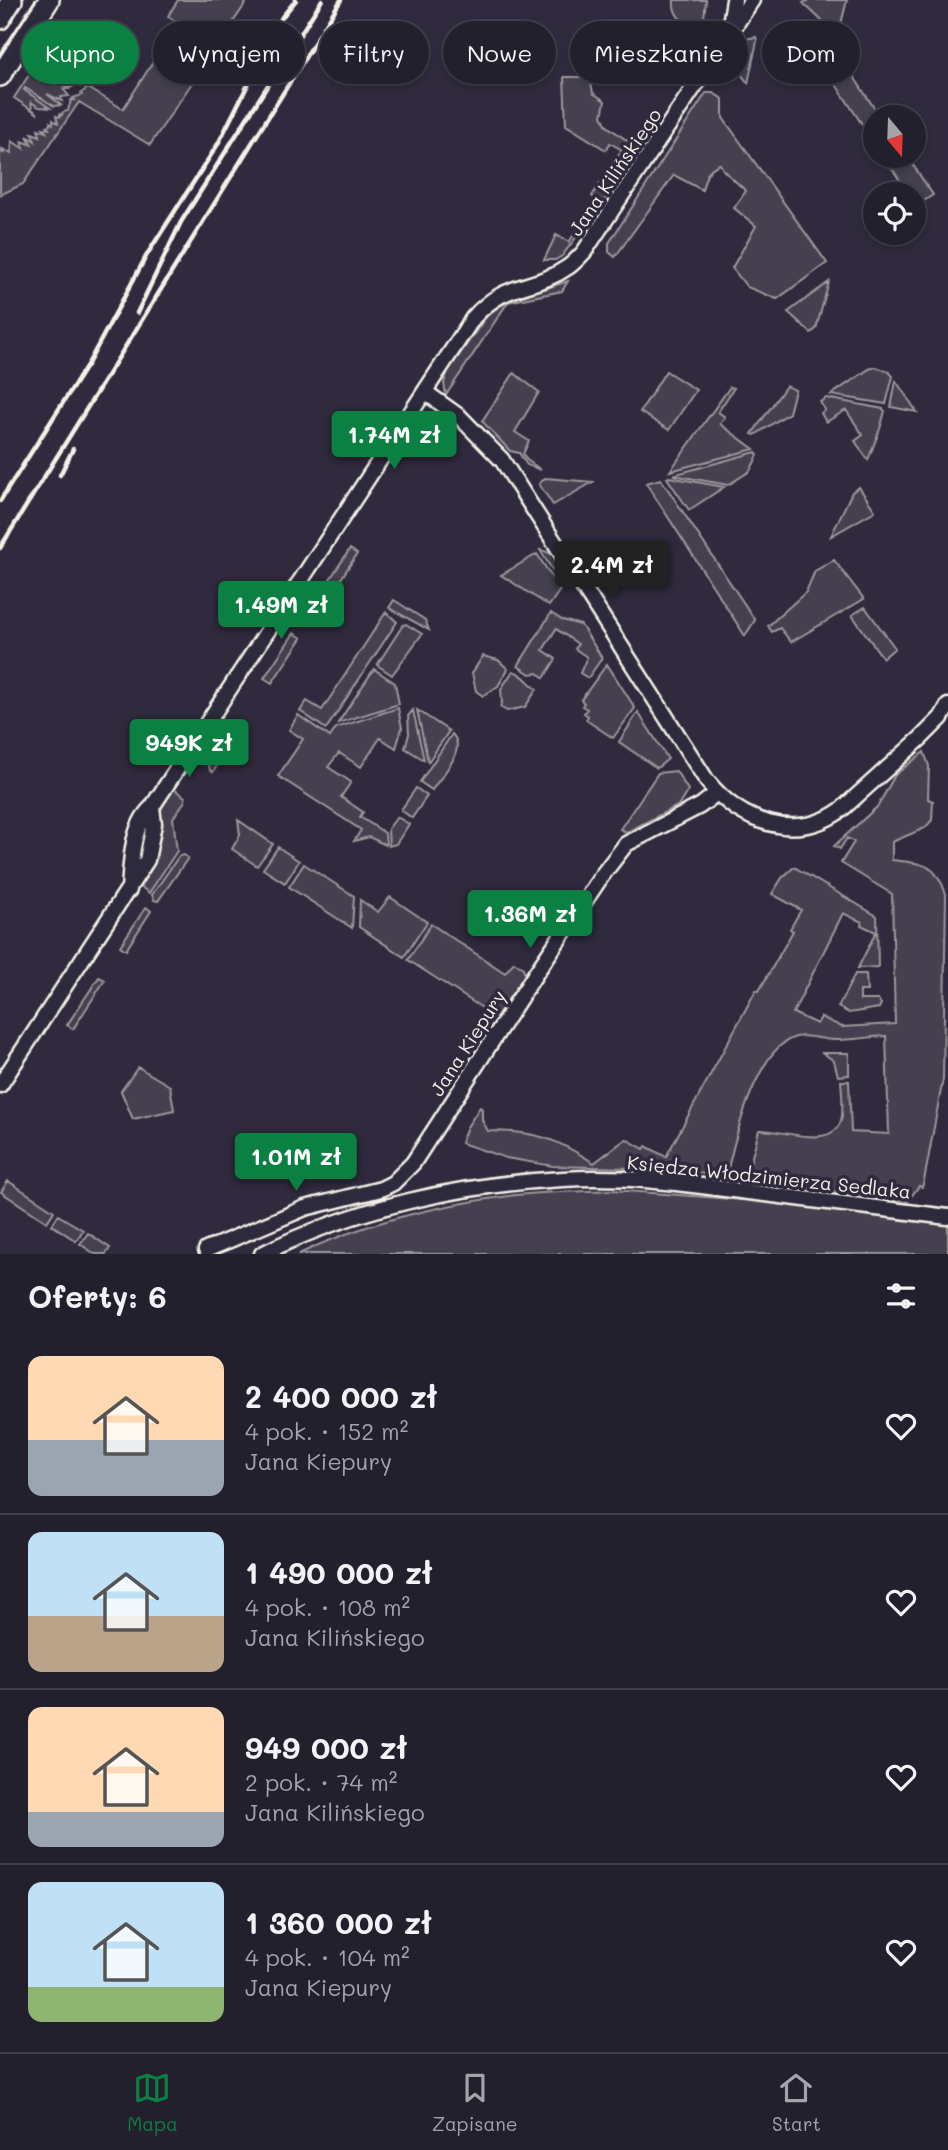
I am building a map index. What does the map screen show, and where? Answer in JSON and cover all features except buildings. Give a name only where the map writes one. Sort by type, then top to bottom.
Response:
[{"type":"main road","points":[[0,19],[12,0]]},
{"type":"main road","points":[[0,76],[49,0]]},
{"type":"street","name":"Jana Kilińskiego","points":[[732,21],[734,0]]},
{"type":"street","name":"Jana Kilińskiego","points":[[739,21],[752,0]]},
{"type":"street","name":"Jana Kilińskiego","points":[[0,1085],[147,860],[154,824],[152,807],[473,318],[489,300],[569,267],[584,252],[697,84]]},
{"type":"street","points":[[425,392],[460,417],[502,460],[652,697],[717,793],[748,814],[778,826],[795,828],[816,824],[841,810],[946,715]]},
{"type":"street","name":"Jana Kiepury","points":[[206,1250],[305,1208],[381,1189],[393,1183],[413,1163],[536,973],[626,844],[700,806],[717,793]]},
{"type":"street","name":"Księdza Włodzimierza Sedlaka","points":[[262,1254],[284,1243],[416,1200],[484,1185],[565,1178],[648,1180],[948,1217]]},
{"type":"shaded area","points":[[178,0],[248,0],[234,21],[175,21],[168,16]]},
{"type":"shaded area","points":[[674,0],[706,0],[704,21],[684,21],[674,7]]},
{"type":"shaded area","points":[[809,0],[847,0],[842,21],[822,21],[803,3]]},
{"type":"shaded area","points":[[756,37],[757,41],[748,83],[748,38]]},
{"type":"shaded area","points":[[153,62],[153,84],[191,84],[150,145],[79,102],[23,184],[0,195],[0,152],[4,153],[0,148],[11,153],[12,141],[24,149],[22,141],[32,145],[27,136],[35,141],[32,133],[40,136],[38,129],[46,132],[43,128],[49,129],[47,126],[50,122],[53,124],[53,120],[58,123],[56,116],[60,117],[60,114],[68,111],[71,100],[75,100],[73,98],[82,95],[88,88],[123,109]]},
{"type":"shaded area","points":[[564,77],[570,77],[570,84],[591,84],[593,93],[605,101],[602,116],[607,126],[636,147],[605,199],[562,256],[555,260],[544,260],[556,235],[569,242],[597,201],[592,196],[622,150],[610,143],[606,150],[566,125]]},
{"type":"shaded area","points":[[23,84],[61,84],[68,89],[63,89],[69,96],[61,97],[62,101],[47,94],[61,105],[54,106],[25,88],[24,90],[50,108],[39,107],[31,102],[32,109],[38,114],[14,98]]},
{"type":"shaded area","points":[[836,84],[859,84],[872,105],[863,105],[863,126]]},
{"type":"shaded area","points":[[706,93],[713,93],[723,99],[723,118],[827,263],[777,299],[747,287],[732,268],[756,226],[734,208],[746,191],[720,164],[709,171],[702,190],[674,175],[615,257],[609,252],[609,243]]},
{"type":"shaded area","points":[[892,168],[915,168],[924,182],[901,182]]},
{"type":"shaded area","points":[[926,184],[933,195],[926,200]]},
{"type":"shaded area","points":[[568,281],[562,291],[508,302],[446,395],[444,383],[448,371],[489,313],[508,301]]},
{"type":"shaded area","points":[[829,282],[816,329],[811,333],[788,312]]},
{"type":"shaded area","points":[[876,367],[893,376],[886,404],[831,395],[869,369]]},
{"type":"shaded area","points":[[666,371],[696,390],[669,430],[640,412]]},
{"type":"shaded area","points":[[514,373],[539,392],[515,432],[529,441],[523,454],[541,470],[527,465],[519,453],[510,451],[482,421]]},
{"type":"shaded area","points":[[896,381],[917,412],[891,407]]},
{"type":"shaded area","points":[[786,386],[795,390],[789,413],[755,435],[752,434]]},
{"type":"shaded area","points":[[730,387],[734,388],[718,412],[725,417],[720,424],[754,449],[670,471]]},
{"type":"shaded area","points":[[826,398],[885,411],[868,460],[855,441],[863,435],[846,410],[826,422],[821,413],[825,410],[820,402]]},
{"type":"shaded area","points":[[756,452],[758,455],[750,471],[728,485],[673,475]]},
{"type":"shaded area","points":[[545,478],[593,482],[553,505],[539,484]]},
{"type":"shaded area","points":[[667,478],[724,487],[689,510]]},
{"type":"shaded area","points":[[661,479],[755,620],[745,636],[646,483]]},
{"type":"shaded area","points":[[859,487],[875,511],[831,536],[852,492]]},
{"type":"shaded area","points":[[350,549],[357,554],[326,602],[318,597]]},
{"type":"shaded area","points":[[540,550],[550,553],[558,560],[567,578],[560,582]]},
{"type":"shaded area","points":[[537,554],[560,590],[549,606],[501,575]]},
{"type":"shaded area","points":[[834,560],[864,599],[791,642],[780,628],[772,632],[768,626],[806,592],[815,571]]},
{"type":"shaded area","points":[[394,600],[425,620],[429,630],[389,608]]},
{"type":"shaded area","points":[[865,607],[895,648],[883,658],[852,615]]},
{"type":"shaded area","points":[[386,612],[397,622],[326,729],[300,711],[307,701],[322,710]]},
{"type":"shaded area","points":[[551,613],[562,620],[581,625],[602,658],[588,678],[580,673],[587,657],[575,649],[578,644],[556,629],[543,650],[556,659],[544,678],[538,673],[530,674],[518,666]]},
{"type":"shaded area","points":[[406,624],[422,634],[392,675],[377,665]]},
{"type":"shaded area","points":[[294,633],[302,638],[272,683],[264,678]]},
{"type":"shaded area","points":[[483,656],[498,660],[508,669],[498,686],[483,696],[476,691],[472,673]]},
{"type":"shaded area","points":[[607,664],[635,708],[613,738],[586,720],[588,716],[584,713],[587,709],[582,706],[584,703],[581,700]]},
{"type":"shaded area","points":[[374,669],[395,683],[399,704],[338,723]]},
{"type":"shaded area","points":[[513,671],[537,689],[525,707],[507,711],[500,707],[501,689]]},
{"type":"shaded area","points":[[398,708],[402,728],[396,748],[380,738],[361,767],[339,753],[328,767],[351,782],[341,797],[363,812],[360,817],[385,833],[386,845],[369,837],[354,841],[361,830],[278,776],[303,739],[289,730],[298,715],[330,737],[336,728]]},
{"type":"shaded area","points":[[413,710],[424,760],[405,748],[409,734],[408,716]]},
{"type":"shaded area","points":[[417,710],[449,731],[428,762]]},
{"type":"shaded area","points":[[638,712],[668,759],[657,768],[619,742]]},
{"type":"shaded area","points":[[235,723],[242,728],[213,772],[208,763]]},
{"type":"shaded area","points":[[452,734],[456,740],[455,755],[432,790],[420,782]]},
{"type":"shaded area","points":[[924,752],[929,766],[928,799],[933,801],[932,820],[925,828],[892,842],[892,860],[926,866],[937,875],[946,894],[943,1079],[924,1181],[922,1187],[919,1186],[908,1201],[746,1180],[759,1130],[820,1136],[831,1133],[838,1127],[842,1115],[841,1081],[849,1081],[851,1132],[889,1134],[886,1036],[834,1040],[801,1036],[782,1044],[758,1076],[741,1120],[726,1177],[671,1169],[553,1166],[506,1158],[461,1143],[467,1127],[480,1107],[482,1120],[488,1131],[519,1132],[544,1138],[568,1147],[594,1163],[626,1139],[666,1157],[756,990],[759,991],[793,931],[790,929],[801,910],[772,894],[782,878],[794,867],[877,916],[878,967],[858,968],[876,932],[843,913],[793,1013],[817,1024],[821,1017],[842,1027],[895,1024],[892,894],[841,863],[854,842],[847,838],[840,849],[834,846],[878,806],[895,775]]},
{"type":"shaded area","points":[[676,771],[688,790],[679,805],[631,830],[626,832],[620,829],[658,773]]},
{"type":"shaded area","points":[[416,788],[427,796],[412,818],[401,810]]},
{"type":"shaded area","points":[[174,789],[185,797],[173,818],[177,851],[149,893],[140,886],[154,858],[162,805]]},
{"type":"shaded area","points":[[397,817],[409,824],[396,844],[389,846],[388,829]]},
{"type":"shaded area","points":[[238,820],[273,844],[257,866],[232,849],[240,835]]},
{"type":"shaded area","points":[[278,847],[299,861],[285,883],[263,869]]},
{"type":"shaded area","points":[[179,856],[188,858],[158,901],[154,900],[152,895]]},
{"type":"shaded area","points":[[304,864],[354,896],[352,928],[289,887]]},
{"type":"shaded area","points":[[390,897],[427,922],[404,957],[359,927],[360,900],[378,912]]},
{"type":"shaded area","points":[[146,907],[151,911],[126,950],[120,946]]},
{"type":"shaded area","points":[[431,924],[505,973],[514,962],[523,968],[525,975],[496,1017],[408,960]]},
{"type":"shaded area","points":[[855,974],[866,974],[867,991],[860,991],[860,1000],[878,1000],[881,1004],[879,1008],[849,1013],[838,1007]]},
{"type":"shaded area","points":[[99,977],[105,980],[73,1029],[67,1025]]},
{"type":"shaded area","points":[[823,1053],[849,1053],[849,1075],[838,1076],[834,1061]]},
{"type":"shaded area","points":[[138,1067],[170,1086],[174,1110],[133,1119],[121,1091]]},
{"type":"shaded area","points":[[8,1181],[54,1211],[47,1222],[1,1192]]},
{"type":"shaded area","points":[[613,1190],[758,1201],[948,1224],[948,1254],[299,1254],[350,1233],[433,1209],[516,1195]]},
{"type":"shaded area","points":[[58,1215],[83,1230],[76,1241],[52,1225]]},
{"type":"shaded area","points":[[88,1233],[110,1248],[106,1254],[95,1254],[80,1244]]},
{"type":"tram line","points":[[0,54],[35,0]]},
{"type":"railway","points":[[0,501],[89,362],[148,253],[218,144],[282,17],[296,0]]},
{"type":"railway","points":[[137,313],[181,222],[322,0]]},
{"type":"railway","points":[[0,548],[341,0]]},
{"type":"railway","points":[[60,475],[73,449]]}]
